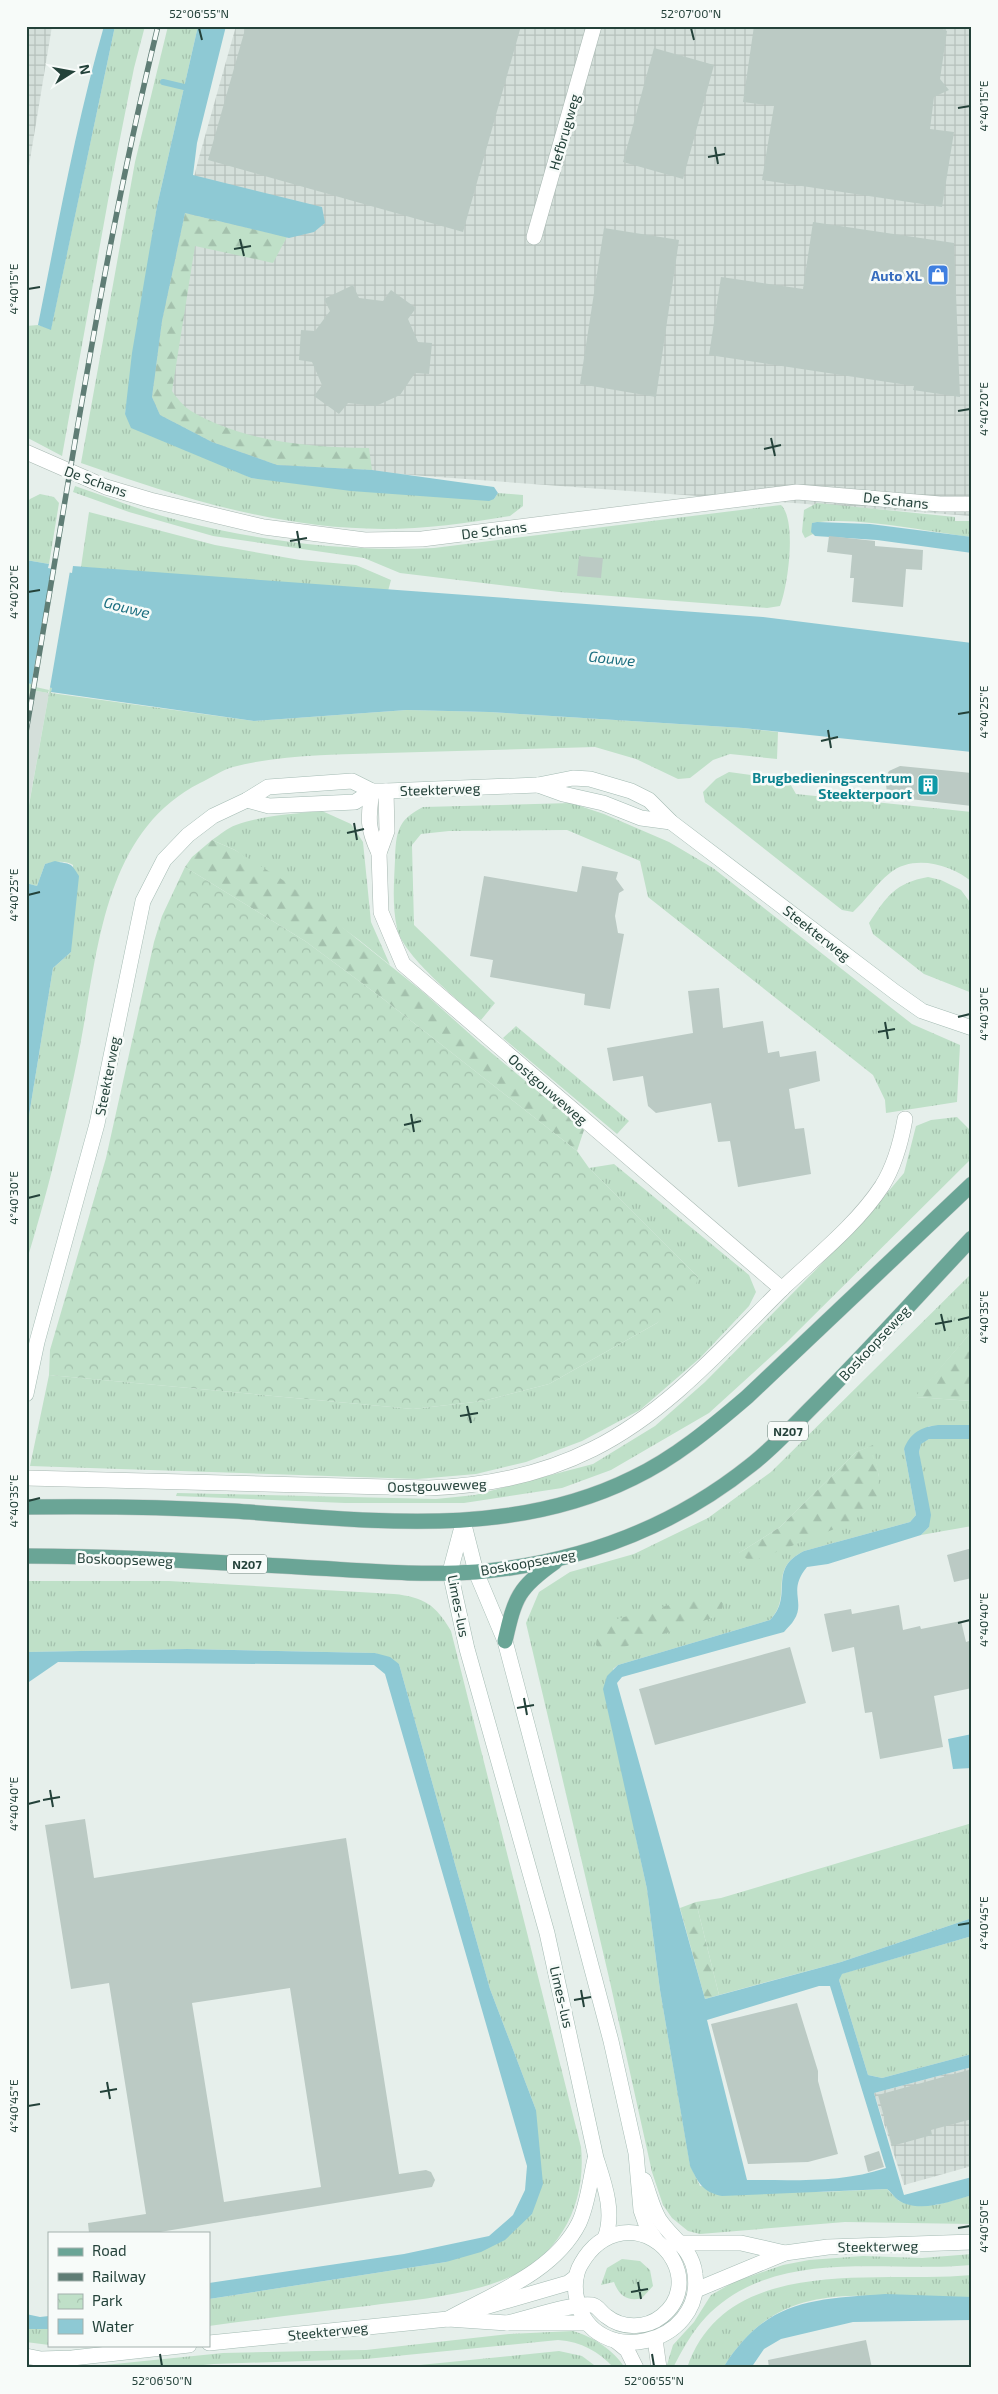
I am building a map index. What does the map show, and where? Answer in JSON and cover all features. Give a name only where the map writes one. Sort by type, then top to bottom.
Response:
[{"type":"main road","name":"Hefbrugweg","points":[[534,237],[594,26]]},
{"type":"main road","name":"De Schans","points":[[26,452],[106,487],[150,500],[264,527],[365,540],[422,539],[796,492],[940,504],[972,504]]},
{"type":"main road","name":"Steekterweg","points":[[26,1394],[36,1342],[97,1124],[142,901],[164,860],[188,835],[213,816],[247,800],[268,787],[352,782],[379,791],[538,784],[563,794],[603,802],[641,818],[670,822],[922,1011],[972,1028]]},
{"type":"main road","name":"Steekterweg","points":[[247,800],[269,806],[355,802],[379,791]]},
{"type":"main road","name":"Oostgouweweg","points":[[379,791],[387,831],[379,852],[381,912],[403,964],[782,1289]]},
{"type":"main road","name":"Oostgouweweg","points":[[26,1478],[429,1488],[494,1483],[560,1464],[593,1449],[642,1420],[699,1371],[853,1221],[882,1186],[892,1168],[901,1143],[905,1119]]},
{"type":"main road","points":[[26,1507],[234,1511],[392,1521],[463,1521],[511,1516],[575,1501],[633,1478],[660,1463],[711,1428],[747,1397],[972,1184]]},
{"type":"main road","name":"Boskoopseweg","points":[[26,1556],[164,1559],[415,1573],[476,1572],[558,1560],[626,1539],[656,1526],[700,1502],[751,1465],[836,1384],[972,1238]]},
{"type":"main road","name":"Limes-lus","points":[[463,1521],[476,1572],[505,1641],[611,2041],[636,2152],[652,2205],[658,2217],[681,2243],[690,2257],[695,2273],[696,2290]]},
{"type":"main road","name":"Limes-lus","points":[[463,1521],[450,1572],[470,1659],[547,1933],[596,2158],[606,2190],[609,2228],[605,2238]]},
{"type":"main road","points":[[505,1641],[510,1613],[518,1595],[533,1578],[558,1560]]},
{"type":"main road","name":"Limes-lus","points":[[636,2152],[641,2210],[647,2227],[656,2240]]},
{"type":"main road","points":[[448,2319],[537,2270],[563,2247],[579,2221],[596,2158]]},
{"type":"main road","points":[[578,2306],[591,2305],[597,2307],[608,2318],[623,2325],[639,2325],[654,2321],[668,2310],[677,2294],[679,2277],[674,2258],[656,2240],[648,2236],[631,2233],[605,2238],[590,2250],[579,2267],[576,2277],[578,2306],[588,2323],[601,2334],[616,2340],[636,2343],[656,2339],[682,2320],[693,2300],[696,2290]]},
{"type":"main road","name":"Steekterweg","points":[[696,2290],[785,2252],[828,2247],[972,2242]]},
{"type":"main road","name":"Steekterweg","points":[[681,2243],[741,2244],[785,2252]]},
{"type":"main road","name":"Steekterweg","points":[[674,2258],[690,2257],[741,2244]]},
{"type":"main road","name":"Steekterweg","points":[[448,2319],[568,2283],[576,2277]]},
{"type":"main road","name":"Steekterweg","points":[[507,2323],[578,2306]]},
{"type":"main road","name":"Steekterweg","points":[[210,2343],[448,2319],[507,2323],[588,2323]]},
{"type":"main road","points":[[654,2321],[659,2368]]},
{"type":"main road","points":[[616,2340],[627,2350],[636,2368]]},
{"type":"main road","points":[[26,2356],[41,2359],[72,2358],[180,2346]]},
{"type":"shaded area","points":[[26,26],[52,26],[26,184]]},
{"type":"shaded area","points":[[236,26],[972,26],[972,516],[232,462],[137,406],[198,161]]},
{"type":"shaded area","points":[[30,690],[49,693],[26,821],[26,712]]},
{"type":"shaded area","points":[[972,2067],[972,2166],[904,2185],[874,2093]]},
{"type":"green space","points":[[115,26],[145,26],[134,68],[111,184],[62,456],[26,437],[26,326],[38,325],[51,329]]},
{"type":"green space","points":[[168,26],[198,26],[157,206],[125,414],[251,478],[494,499],[498,493],[523,495],[523,506],[510,516],[415,528],[344,528],[267,517],[229,509],[154,488],[81,463],[135,162]]},
{"type":"green space","points":[[185,213],[287,237],[273,263],[195,246],[172,391],[174,394],[191,411],[232,430],[277,441],[369,448],[372,470],[277,465],[212,442],[160,415],[152,397],[162,321]]},
{"type":"green space","points":[[75,486],[181,521],[243,535],[338,547],[402,549],[434,548],[781,505],[786,513],[789,524],[790,554],[786,584],[780,606],[767,608],[559,592],[400,573],[364,558],[213,536],[129,512],[73,492]]},
{"type":"green space","points":[[40,494],[54,497],[59,503],[49,564],[26,560],[26,504],[30,499]]},
{"type":"green space","points":[[817,503],[955,517],[955,521],[972,521],[972,537],[891,525],[829,521],[812,523],[813,534],[805,538],[802,532],[804,510]]},
{"type":"green space","points":[[89,512],[215,545],[300,560],[356,565],[391,580],[388,591],[81,567]]},
{"type":"green space","points":[[26,683],[52,688],[51,693],[254,721],[407,710],[489,712],[743,728],[778,732],[777,759],[730,754],[713,760],[690,778],[678,779],[636,759],[595,747],[290,757],[229,768],[200,783],[167,805],[142,834],[123,866],[109,902],[99,940],[67,1108],[48,1186],[26,1263],[26,1134],[53,968],[71,952],[73,865],[63,862],[45,864],[37,886],[26,883],[26,822],[49,693],[30,690],[26,712]]},
{"type":"green space","points":[[729,772],[788,780],[796,794],[972,812],[972,882],[954,870],[943,866],[921,863],[910,864],[899,867],[890,873],[853,912],[842,910],[705,802],[703,792],[716,779]]},
{"type":"green space","points":[[571,803],[604,814],[669,842],[713,868],[912,1024],[960,1045],[957,1102],[886,1113],[885,1100],[873,1075],[648,897],[640,861],[567,830],[449,831],[421,834],[412,845],[414,925],[495,1003],[481,1020],[446,990],[420,964],[401,939],[394,911],[397,835],[403,822],[423,807]]},
{"type":"green space","points":[[322,811],[351,824],[363,842],[371,922],[390,965],[359,940],[235,850],[212,840],[236,825],[257,819]]},
{"type":"green space","points":[[212,840],[235,850],[286,882],[423,992],[481,1044],[584,1130],[577,1151],[382,998],[305,941],[185,867],[192,857]]},
{"type":"green space","points":[[185,867],[305,941],[382,998],[577,1151],[589,1168],[698,1277],[694,1293],[657,1323],[549,1384],[483,1401],[413,1409],[49,1375],[50,1350],[106,1158],[154,942],[162,916]]},
{"type":"green space","points":[[928,877],[941,880],[961,890],[972,905],[970,981],[972,982],[972,993],[924,974],[873,934],[869,923],[887,898],[907,883]]},
{"type":"green space","points":[[516,1026],[629,1121],[617,1134],[503,1038]]},
{"type":"green space","points":[[957,1117],[972,1132],[972,1158],[786,1343],[709,1413],[611,1470],[562,1488],[464,1503],[345,1503],[176,1496],[177,1493],[436,1499],[475,1495],[593,1464],[655,1426],[705,1382],[858,1227],[904,1173],[916,1126],[931,1120]]},
{"type":"green space","points":[[614,1164],[749,1275],[756,1292],[749,1306],[700,1358],[640,1410],[582,1441],[526,1462],[476,1474],[418,1479],[30,1466],[49,1375],[413,1409],[483,1401],[549,1384],[657,1323],[698,1277],[589,1168]]},
{"type":"green space","points":[[972,1273],[972,1331],[916,1397],[972,1401],[972,1425],[929,1426],[904,1449],[916,1515],[910,1522],[804,1551],[793,1558],[786,1566],[780,1601],[777,1611],[770,1620],[618,1665],[613,1669],[636,1838],[647,1889],[660,1990],[690,2165],[700,2186],[822,2192],[887,2189],[899,2201],[936,2205],[972,2195],[972,2224],[845,2222],[700,2234],[688,2231],[672,2218],[663,2205],[652,2172],[610,1982],[526,1623],[539,1592],[570,1572],[634,1554],[708,1518],[771,1472]],"holes":[[[872,1446],[879,1477],[739,1553],[780,1527],[856,1452]]]},
{"type":"green space","points":[[972,1331],[972,1401],[915,1397]]},
{"type":"green space","points":[[929,1439],[972,1439],[972,1526],[921,1535],[929,1527],[919,1452],[921,1443]]},
{"type":"green space","points":[[873,1445],[879,1477],[878,1497],[852,1522],[751,1562],[739,1553],[780,1527],[856,1452]]},
{"type":"green space","points":[[26,1581],[169,1581],[394,1594],[421,1600],[440,1615],[451,1631],[581,2147],[582,2169],[579,2190],[573,2210],[553,2245],[538,2260],[520,2272],[500,2281],[468,2291],[417,2300],[210,2326],[210,2299],[446,2262],[532,2214],[536,2110],[490,1989],[399,1664],[375,1653],[187,1649],[26,1652]]},
{"type":"green space","points":[[716,1597],[723,1603],[721,1615],[603,1654],[596,1645],[598,1624],[692,1599]]},
{"type":"green space","points":[[972,1823],[972,1918],[841,1962],[719,1995],[696,1902],[721,1898]]},
{"type":"green space","points":[[696,1902],[719,1995],[705,1999],[680,1908]]},
{"type":"green space","points":[[972,1936],[972,2054],[882,2078],[868,2075],[839,1980],[841,1974]]},
{"type":"green space","points":[[972,2254],[972,2265],[825,2268],[792,2272],[761,2281],[732,2295],[706,2317],[688,2341],[673,2368],[666,2368],[673,2345],[694,2322],[711,2295],[734,2282],[783,2265],[809,2260],[863,2256],[922,2258]]},
{"type":"green space","points":[[622,2259],[640,2261],[650,2270],[653,2286],[642,2298],[632,2299],[625,2297],[614,2282],[601,2285],[607,2268]]},
{"type":"green space","points":[[972,2275],[972,2297],[834,2297],[803,2303],[774,2315],[748,2336],[723,2368],[687,2368],[707,2331],[735,2306],[770,2290],[810,2281]]},
{"type":"green space","points":[[26,2329],[48,2329],[48,2345],[26,2342]]},
{"type":"green space","points":[[573,2331],[602,2345],[615,2355],[625,2368],[614,2368],[596,2352],[582,2345],[558,2340],[366,2359],[214,2364],[171,2368],[75,2368],[223,2353],[366,2350],[509,2334]]},
{"type":"green space","points":[[559,2351],[582,2356],[598,2368],[390,2368]]},
{"type":"water","points":[[104,26],[115,26],[51,330],[38,325],[76,137]]},
{"type":"water","points":[[198,26],[226,26],[197,143],[193,175],[322,207],[325,223],[314,232],[289,238],[185,213],[162,321],[152,397],[160,415],[212,442],[277,465],[372,470],[494,487],[498,493],[494,499],[489,501],[351,491],[251,478],[131,428],[125,414],[132,353],[157,206]]},
{"type":"water","points":[[812,523],[870,524],[972,537],[972,553],[877,540],[815,536],[811,532]]},
{"type":"water","name":"Gouwe","points":[[26,560],[49,564],[48,568],[72,573],[73,566],[763,617],[972,643],[972,752],[743,728],[489,712],[407,710],[254,721],[51,692],[52,688],[26,683]]},
{"type":"water","points":[[55,861],[70,864],[79,876],[71,952],[53,968],[26,1134],[26,883],[37,886],[45,864]]},
{"type":"water","points":[[972,1425],[972,1439],[929,1439],[921,1444],[919,1452],[931,1515],[929,1527],[921,1535],[828,1564],[807,1567],[798,1583],[797,1613],[793,1622],[784,1632],[622,1677],[617,1683],[705,1999],[841,1962],[972,1918],[972,1936],[842,1974],[839,1980],[868,2075],[882,2078],[972,2054],[972,2067],[874,2093],[904,2195],[972,2177],[972,2195],[945,2203],[925,2206],[906,2204],[898,2200],[887,2189],[722,2196],[705,2189],[690,2166],[660,1990],[647,1889],[603,1689],[607,1676],[618,1665],[770,1620],[777,1611],[781,1601],[783,1575],[786,1566],[793,1558],[804,1551],[910,1522],[916,1515],[904,1449],[906,1443],[913,1435],[921,1429],[932,1426]],"holes":[[[819,1986],[830,1986],[886,2168],[869,2173],[835,2178],[747,2180],[707,2020]]]},
{"type":"water","points":[[187,1649],[375,1653],[390,1657],[399,1664],[490,1989],[536,2110],[543,2184],[532,2214],[505,2240],[481,2252],[446,2262],[210,2299],[210,2283],[404,2254],[489,2236],[513,2215],[525,2190],[527,2166],[385,1674],[374,1665],[58,1662],[26,1684],[26,1652]]},
{"type":"water","points":[[972,1734],[972,1768],[953,1769],[948,1739]]},
{"type":"water","points":[[885,2294],[972,2297],[972,2320],[853,2322],[781,2339],[764,2349],[751,2368],[723,2368],[739,2346],[756,2328],[773,2316],[792,2307],[835,2298]]},
{"type":"water","points":[[26,2314],[40,2317],[48,2316],[48,2329],[26,2329]]},
{"type":"pier","points":[[71,565],[49,693],[48,693],[49,690],[31,686],[52,567],[70,570]]},
{"type":"building","points":[[246,26],[521,26],[463,232],[208,160]]},
{"type":"building","points":[[754,26],[937,26],[947,31],[940,79],[949,90],[934,97],[930,129],[954,132],[942,207],[762,180],[774,106],[743,102]]},
{"type":"building","points":[[654,48],[714,65],[683,179],[623,162]]},
{"type":"building","points":[[813,222],[954,243],[960,397],[913,390],[914,386],[709,355],[721,277],[803,289]]},
{"type":"building","points":[[604,228],[679,240],[656,397],[580,384]]},
{"type":"building","points":[[353,285],[359,298],[383,301],[391,290],[416,308],[408,319],[418,342],[432,343],[429,374],[415,373],[400,395],[376,406],[348,403],[339,414],[314,396],[322,385],[312,362],[299,360],[301,330],[315,331],[330,311],[324,299]]},
{"type":"building","points":[[829,536],[875,541],[875,546],[923,550],[922,570],[906,569],[903,607],[852,602],[854,578],[850,578],[852,555],[827,552]]},
{"type":"building","points":[[579,556],[603,558],[601,578],[577,576]]},
{"type":"building","name":"Brugbedieningscentrum Steekterpoort","points":[[900,766],[972,773],[972,806],[892,797],[887,792],[885,778],[889,771]]},
{"type":"building","points":[[582,866],[618,872],[616,879],[624,890],[619,893],[615,916],[618,933],[624,934],[610,1009],[584,1005],[585,994],[490,977],[493,960],[470,956],[484,876],[577,892]]},
{"type":"building","points":[[719,988],[723,1028],[763,1021],[768,1053],[779,1051],[780,1057],[816,1051],[820,1081],[789,1089],[795,1129],[804,1128],[811,1174],[738,1187],[730,1141],[718,1142],[711,1103],[656,1113],[648,1106],[643,1076],[613,1081],[607,1048],[693,1033],[688,991]]},
{"type":"building","points":[[972,1548],[972,1578],[954,1582],[947,1555]]},
{"type":"building","points":[[899,1605],[903,1630],[920,1626],[921,1629],[961,1621],[966,1642],[972,1640],[972,1688],[934,1696],[943,1747],[880,1759],[872,1712],[865,1713],[854,1647],[832,1652],[824,1614],[851,1609],[852,1614]]},
{"type":"building","points":[[790,1647],[806,1703],[655,1745],[639,1689]]},
{"type":"building","points":[[85,1819],[94,1878],[346,1838],[399,2174],[426,2170],[431,2172],[435,2180],[432,2187],[160,2232],[89,2232],[88,2223],[146,2214],[109,1983],[71,1989],[45,1825]],"holes":[[[290,1988],[321,2187],[224,2202],[192,2003]]]},
{"type":"building","points":[[797,2003],[818,2071],[818,2081],[838,2154],[808,2162],[748,2164],[711,2024]]},
{"type":"building","points":[[972,2069],[972,2119],[931,2130],[932,2135],[892,2146],[878,2095]]},
{"type":"building","points":[[879,2151],[884,2167],[868,2172],[864,2156]]},
{"type":"building","points":[[866,2340],[872,2368],[769,2368],[768,2360]]},
{"type":"waterway","points":[[163,82],[184,87]]},
{"type":"railway","points":[[26,732],[102,290],[119,201],[158,26]]},
{"type":"place","name":"Auto XL","points":[[938,275]]},
{"type":"place","name":"Brugbedieningscentrum Steekterpoort","points":[[928,785]]}]
